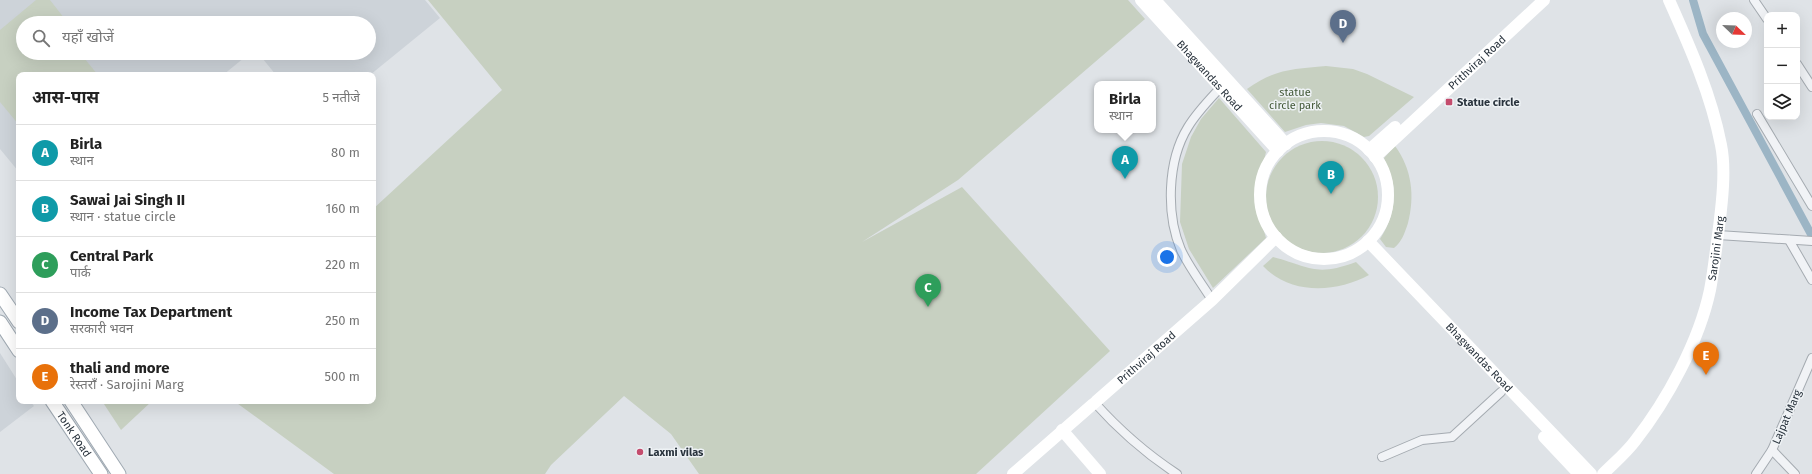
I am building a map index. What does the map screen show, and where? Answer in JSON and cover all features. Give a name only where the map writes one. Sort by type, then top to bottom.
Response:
[{"type":"main road","points":[[0,294],[16,318]]},
{"type":"main road","points":[[0,322],[16,346]]},
{"type":"main road","name":"Tonk Road","points":[[54,404],[98,472]]},
{"type":"main road","points":[[72,404],[119,474]]},
{"type":"street","name":"Bhagwandas Road","points":[[1141,0],[1221,87],[1282,147]]},
{"type":"street","name":"Bhagwandas Road","points":[[1155,0],[1282,147]]},
{"type":"street","name":"Prithviraj Road","points":[[1372,154],[1537,0]]},
{"type":"street","name":"Prithviraj Road","points":[[1372,154],[1544,0]]},
{"type":"street","name":"Sarojini Marg","points":[[1603,474],[1634,442],[1655,413],[1676,378],[1696,334],[1709,291],[1718,235],[1722,198],[1722,147],[1707,93],[1695,60],[1669,0]]},
{"type":"street","points":[[1754,0],[1764,15]]},
{"type":"street","points":[[1800,69],[1812,87]]},
{"type":"street","points":[[1212,300],[1182,251],[1172,225],[1172,167],[1187,128],[1197,114],[1221,87]]},
{"type":"street","points":[[1757,114],[1812,206]]},
{"type":"street","points":[[1322,131],[1348,136],[1372,154],[1386,181],[1386,207],[1382,220],[1365,244],[1338,257],[1310,258],[1298,254],[1286,247],[1276,237],[1265,219],[1260,199],[1262,178],[1272,159],[1282,147],[1297,137],[1322,131]]},
{"type":"street","points":[[1718,235],[1812,241]]},
{"type":"street","name":"Prithviraj Road","points":[[1013,474],[1212,300],[1276,237]]},
{"type":"street","points":[[1791,240],[1812,280]]},
{"type":"street","name":"Bhagwandas Road","points":[[1365,244],[1501,392],[1579,474]]},
{"type":"street","name":"Bhagwandas Road","points":[[1365,244],[1591,474]]},
{"type":"street","name":"Lajpat Marg","points":[[1756,474],[1772,450],[1812,358]]},
{"type":"street","points":[[1382,457],[1422,440],[1452,436],[1501,392]]},
{"type":"street","points":[[1094,402],[1118,430],[1150,457],[1177,474]]},
{"type":"street","points":[[1062,430],[1100,474]]},
{"type":"street","points":[[1772,450],[1795,474]]},
{"type":"shaded area","points":[[0,0],[425,0],[440,18],[374,72],[274,72],[264,60],[376,60],[376,16],[16,16],[16,60],[241,60],[227,72],[16,72],[16,168],[0,149]]},
{"type":"shaded area","points":[[0,353],[16,378],[16,404],[32,404],[34,406],[0,432]]},
{"type":"green space","points":[[36,0],[50,0],[63,16],[17,16]]},
{"type":"green space","points":[[428,0],[1128,0],[1145,19],[958,180],[862,242],[962,187],[1110,351],[976,474],[699,474],[671,434],[624,396],[551,465],[545,474],[334,474],[238,404],[376,404],[376,206],[502,90]]},
{"type":"green space","points":[[16,17],[16,60],[86,60],[96,72],[16,72],[16,121],[0,102],[0,30]]},
{"type":"green space","name":"statue circle park","points":[[1326,66],[1353,69],[1367,74],[1414,97],[1369,136],[1364,137],[1344,126],[1321,123],[1306,125],[1285,132],[1247,89],[1267,77],[1285,71]]},
{"type":"green space","points":[[1219,98],[1266,152],[1257,190],[1257,206],[1266,238],[1213,288],[1189,249],[1180,222],[1182,164],[1191,137],[1201,119]]},
{"type":"green space","points":[[1322,141],[1333,142],[1343,146],[1353,151],[1361,158],[1368,166],[1373,176],[1377,186],[1377,208],[1373,218],[1368,228],[1361,236],[1353,243],[1343,248],[1333,252],[1322,253],[1311,252],[1301,248],[1291,243],[1283,236],[1276,228],[1271,218],[1267,208],[1266,197],[1267,186],[1271,176],[1276,166],[1283,158],[1291,151],[1301,146],[1311,142]]},
{"type":"green space","points":[[1395,146],[1401,155],[1408,173],[1411,203],[1408,223],[1401,240],[1394,248],[1386,247],[1380,239],[1391,217],[1394,200],[1393,184],[1384,158]]},
{"type":"green space","points":[[1273,257],[1305,267],[1322,270],[1342,267],[1356,262],[1369,275],[1356,281],[1328,288],[1300,286],[1286,282],[1263,266]]},
{"type":"green space","points":[[104,404],[149,404],[121,430]]},
{"type":"waterway","points":[[1693,0],[1703,34],[1812,236]]},
{"type":"place","name":"Income Tax Department","points":[[1343,43]]},
{"type":"place","name":"Statue circle","points":[[1449,102]]},
{"type":"place","name":"Birla","points":[[1125,179]]},
{"type":"place","name":"Sawai Jai Singh II","points":[[1331,194]]},
{"type":"place","name":"Central Park","points":[[928,307]]},
{"type":"place","name":"thali and more","points":[[1706,375]]},
{"type":"place","name":"Laxmi vilas","points":[[640,452]]}]
